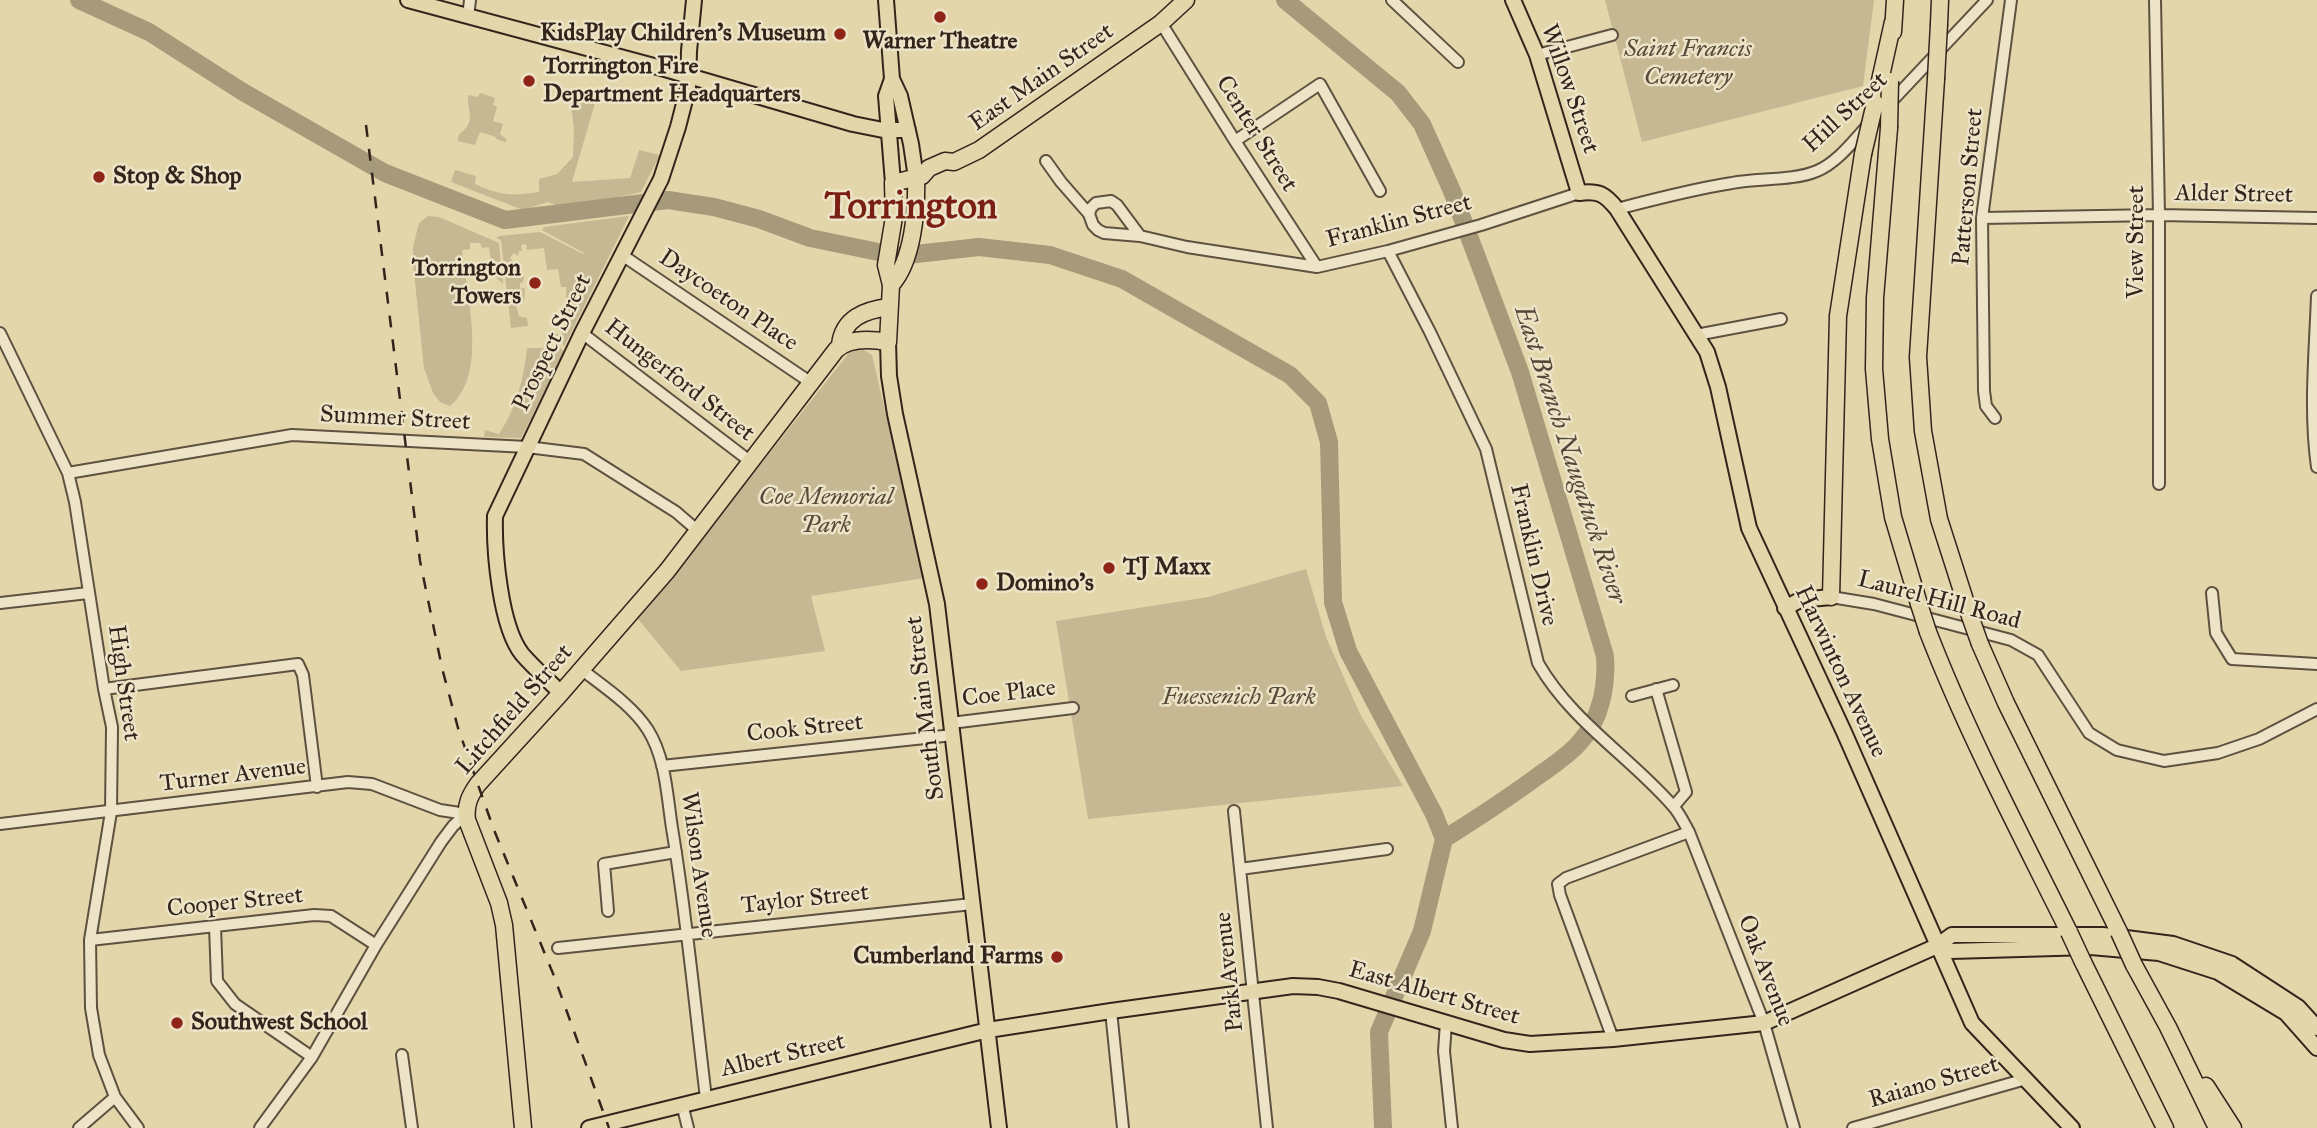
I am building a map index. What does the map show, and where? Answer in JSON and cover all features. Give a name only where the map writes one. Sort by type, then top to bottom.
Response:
[{"type":"highway","name":"East Main Street","points":[[893,183],[929,179],[951,169],[954,162],[992,142],[1161,23],[1186,0]]},
{"type":"highway","points":[[1895,0],[1889,128],[1875,298],[1874,369],[1880,439],[1893,517],[1928,632],[1948,683],[1990,774],[2165,1128]]},
{"type":"highway","points":[[1940,0],[1918,357],[1923,431],[1939,519],[1980,644],[2006,703],[2217,1128]]},
{"type":"highway","points":[[1831,597],[1838,316],[1863,154],[1893,22]]},
{"type":"highway","name":"South Main Street","points":[[891,285],[905,265],[918,181]]},
{"type":"highway","name":"South Main Street","points":[[888,342],[891,285],[886,262],[894,214],[893,183]]},
{"type":"highway","name":"Litchfield Street","points":[[466,814],[468,800],[478,784],[667,571],[841,345],[843,330],[849,322],[868,311],[889,307]]},
{"type":"highway","points":[[841,345],[866,340],[888,342]]},
{"type":"highway","points":[[466,814],[504,925],[523,1128]]},
{"type":"highway","points":[[2168,1027],[2233,1128]]},
{"type":"main road","points":[[408,0],[846,122],[888,131],[908,130]]},
{"type":"main road","name":"Prospect Street","points":[[561,693],[521,653],[508,629],[494,540],[495,516],[582,333],[661,179],[688,88],[694,0]]},
{"type":"main road","points":[[886,0],[892,79],[886,96],[893,183]]},
{"type":"main road","name":"Willow Street","points":[[1513,0],[1537,55],[1579,193]]},
{"type":"main road","points":[[892,79],[900,93],[918,181]]},
{"type":"main road","points":[[1579,193],[1594,190],[1605,195],[1617,209]]},
{"type":"main road","name":"Harwinton Avenue","points":[[1617,209],[1707,352],[1718,387],[1749,528],[1844,732],[1972,1023],[2072,1128]]},
{"type":"main road","name":"South Main Street","points":[[888,342],[895,414],[937,604],[999,1128]]},
{"type":"main road","name":"Laurel Hill Road","points":[[1784,608],[1800,600],[1831,597]]},
{"type":"main road","name":"East Albert Street","points":[[988,1030],[1111,1011],[1310,986],[1339,990],[1503,1040],[1530,1044],[1613,1039],[1765,1023],[1937,946],[1952,935],[2103,935],[2173,944],[2232,964],[2298,1007],[2317,1028]]},
{"type":"main road","points":[[1937,946],[1951,951],[2091,947],[2159,953],[2218,972],[2286,1013],[2317,1048]]},
{"type":"main road","name":"Albert Street","points":[[589,1128],[988,1030]]},
{"type":"street","points":[[468,17],[470,0]]},
{"type":"street","points":[[1392,0],[1458,62]]},
{"type":"street","name":"Hill Street","points":[[1617,209],[1680,192],[1818,171],[1849,145],[1987,0]]},
{"type":"street","name":"Patterson Street","points":[[1995,418],[1986,406],[1984,391],[1982,218],[2011,0]]},
{"type":"street","name":"View Street","points":[[2155,0],[2158,484]]},
{"type":"street","name":"Center Street","points":[[1161,23],[1317,267]]},
{"type":"street","points":[[1537,55],[1612,35]]},
{"type":"street","points":[[1234,141],[1320,84],[1380,191]]},
{"type":"street","name":"Franklin Street","points":[[1046,161],[1089,214],[1093,225],[1104,233],[1140,236],[1187,247],[1317,267],[1388,251],[1481,225],[1579,193]]},
{"type":"street","points":[[1089,214],[1096,203],[1111,201],[1140,236]]},
{"type":"street","name":"Alder Street","points":[[1982,218],[2158,215],[2317,218]]},
{"type":"street","name":"Franklin Drive","points":[[1388,251],[1486,449],[1538,663],[1549,682],[1572,710],[1674,806],[1689,832]]},
{"type":"street","name":"Daycoeton Place","points":[[622,255],[810,382]]},
{"type":"street","points":[[2317,296],[2313,436],[2317,467]]},
{"type":"street","points":[[1696,335],[1781,319]]},
{"type":"street","name":"High Street","points":[[0,333],[68,473],[75,502],[112,727],[111,812],[90,940],[91,1008],[99,1055],[115,1097],[138,1128]]},
{"type":"street","name":"Hungerford Street","points":[[582,333],[751,462]]},
{"type":"street","name":"Summer Street","points":[[68,473],[292,435],[527,447],[584,454],[676,512],[698,531]]},
{"type":"street","points":[[0,603],[88,593]]},
{"type":"street","points":[[2212,593],[2216,633],[2232,659],[2317,664]]},
{"type":"street","name":"Laurel Hill Road","points":[[1831,597],[1874,604],[2011,640],[2038,655],[2089,733],[2117,750],[2164,761],[2218,753],[2259,739],[2317,709]]},
{"type":"street","points":[[104,689],[298,664],[303,675],[317,787]]},
{"type":"street","name":"Wilson Avenue","points":[[582,669],[621,701],[647,729],[662,766],[676,852],[706,1098]]},
{"type":"street","points":[[1632,695],[1673,684]]},
{"type":"street","points":[[1656,689],[1686,792],[1674,806]]},
{"type":"street","name":"Coe Place","points":[[952,729],[1073,708]]},
{"type":"street","name":"Cook Street","points":[[662,766],[952,729]]},
{"type":"street","name":"Turner Avenue","points":[[0,824],[348,782],[372,784],[440,810],[466,814]]},
{"type":"street","name":"Park Avenue","points":[[1234,811],[1267,1128]]},
{"type":"street","name":"Litchfield Street","points":[[260,1128],[312,1057],[376,945],[446,835],[466,814]]},
{"type":"street","points":[[1613,1039],[1558,884],[1566,878],[1689,832]]},
{"type":"street","name":"Oak Avenue","points":[[1689,832],[1765,1023],[1794,1128]]},
{"type":"street","points":[[1240,869],[1387,849]]},
{"type":"street","points":[[608,911],[604,864],[676,852]]},
{"type":"street","name":"Taylor Street","points":[[558,948],[972,904]]},
{"type":"street","name":"Cooper Street","points":[[90,940],[314,915],[331,916],[376,945]]},
{"type":"street","points":[[215,926],[217,981],[235,1004],[312,1057]]},
{"type":"street","points":[[1111,1011],[1123,1128]]},
{"type":"street","points":[[1446,1023],[1444,1051],[1452,1128]]},
{"type":"street","points":[[402,1055],[412,1128]]},
{"type":"street","name":"Raiano Street","points":[[1853,1128],[2026,1079]]},
{"type":"street","points":[[79,1128],[115,1097]]},
{"type":"street","points":[[682,1104],[688,1128]]},
{"type":"green space","name":"Saint Francis Cemetery","points":[[1605,0],[1874,0],[1863,86],[1642,142]]},
{"type":"green space","points":[[480,93],[495,98],[493,105],[497,107],[493,121],[503,124],[500,134],[507,140],[505,142],[480,132],[475,145],[458,141],[459,134],[465,130],[469,121],[468,95],[478,97]]},
{"type":"green space","points":[[570,96],[595,103],[572,182],[630,178],[639,150],[660,155],[641,192],[565,209],[548,202],[523,210],[451,182],[455,170],[476,176],[475,184],[499,193],[539,192],[539,179],[557,174],[573,157],[574,129]]},
{"type":"green space","points":[[428,216],[439,217],[499,243],[503,284],[493,274],[489,247],[482,248],[480,243],[470,243],[470,249],[462,250],[470,310],[472,354],[469,374],[462,392],[450,406],[440,402],[433,393],[424,368],[413,247],[419,223]]},
{"type":"green space","points":[[629,216],[564,347],[561,339],[567,315],[566,287],[561,287],[558,269],[547,270],[544,248],[527,250],[526,244],[521,245],[522,251],[519,251],[518,256],[514,253],[510,258],[515,263],[521,262],[519,267],[515,268],[516,273],[524,277],[520,289],[525,288],[524,300],[518,300],[516,306],[519,316],[527,318],[528,326],[511,328],[501,240],[496,238],[540,232],[583,254],[542,230],[544,227]]},
{"type":"green space","points":[[555,334],[559,334],[560,347],[564,352],[521,438],[484,437],[485,430],[499,434],[515,404],[527,348],[556,348]]},
{"type":"green space","name":"Coe Memorial Park","points":[[857,349],[872,355],[924,578],[811,596],[825,651],[681,671],[638,619],[849,353]]},
{"type":"green space","name":"Fuessenich Park","points":[[1306,569],[1326,637],[1360,714],[1403,786],[1088,819],[1056,621],[1208,597]]},
{"type":"waterway","points":[[79,0],[149,32],[243,92],[385,173],[505,220],[668,200],[714,207],[759,219],[810,238],[898,256],[979,247],[1050,255],[1122,279],[1290,375],[1318,403],[1329,442],[1333,602],[1348,651],[1434,814],[1444,839]]},
{"type":"waterway","name":"East Branch Naugatuck River","points":[[1285,0],[1398,93],[1422,124],[1452,191],[1520,372],[1605,656],[1605,679],[1598,713],[1580,742],[1566,756],[1527,784],[1444,839]]},
{"type":"waterway","points":[[1383,1128],[1379,1032],[1422,931],[1444,839]]},
{"type":"railway","points":[[366,125],[420,561],[442,668],[458,728],[494,830],[554,976],[609,1128]]},
{"type":"place","name":"Warner Theatre","points":[[940,17]]},
{"type":"place","name":"KidsPlay Children's Museum","points":[[840,34]]},
{"type":"place","name":"Torrington Fire Department Headquarters","points":[[529,81]]},
{"type":"place","name":"Stop & Shop","points":[[99,177]]},
{"type":"place","name":"Torrington Towers","points":[[535,283]]},
{"type":"place","name":"TJ Maxx","points":[[1109,568]]},
{"type":"place","name":"Domino's","points":[[982,584]]},
{"type":"place","name":"Cumberland Farms","points":[[1057,957]]},
{"type":"place","name":"Southwest School","points":[[177,1023]]},
{"type":"district","name":"Torrington","points":[[911,209]]}]
